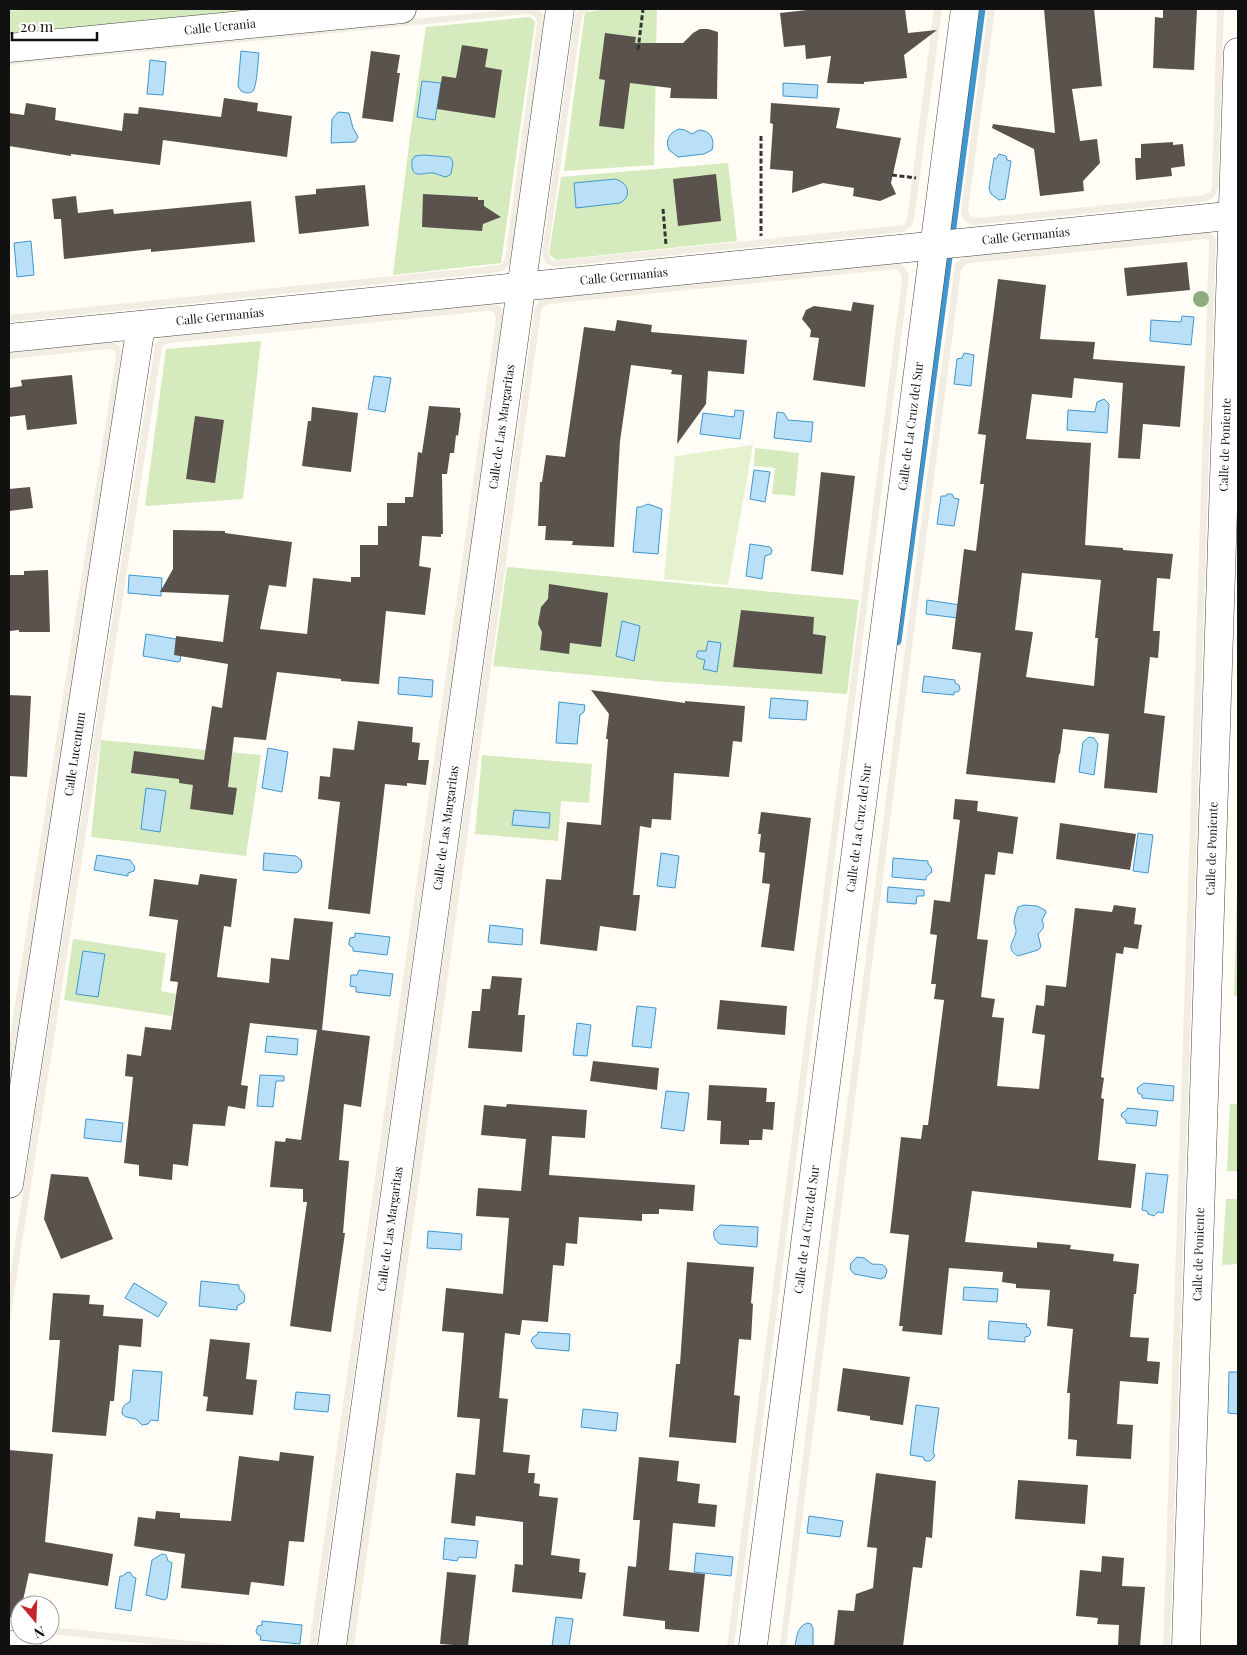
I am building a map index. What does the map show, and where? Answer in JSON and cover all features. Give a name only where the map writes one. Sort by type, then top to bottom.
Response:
[{"type":"street","name":"Calle Ucrania","points":[[9,48],[402,9]]},
{"type":"street","name":"Calle de Las Margaritas","points":[[332,1646],[560,9]]},
{"type":"street","name":"Calle de La Cruz del Sur","points":[[753,1646],[966,9]]},
{"type":"street","name":"Calle de Poniente","points":[[1186,1646],[1235,216],[1238,52]]},
{"type":"street","name":"Calle Germanías","points":[[9,338],[1235,216]]},
{"type":"street","name":"Calle Lucentum","points":[[9,1184],[141,325]]},
{"type":"street","points":[[9,1644],[27,1646]]},
{"type":"path","points":[[638,50],[643,9]]},
{"type":"path","points":[[761,136],[761,240]]},
{"type":"path","points":[[892,175],[916,179]]},
{"type":"path","points":[[663,209],[666,250]]},
{"type":"green space","points":[[34,9],[291,9],[9,37],[9,11]]},
{"type":"green space","points":[[610,9],[657,9],[654,165],[564,171],[585,12]]},
{"type":"green space","points":[[530,17],[535,22],[501,263],[393,275],[426,27]]},
{"type":"green space","points":[[728,163],[737,241],[556,260],[549,254],[561,177]]},
{"type":"green space","points":[[261,341],[243,499],[145,506],[166,349]]},
{"type":"green space","points":[[753,445],[728,585],[664,579],[675,456]]},
{"type":"green space","points":[[755,448],[799,453],[795,496],[772,494],[775,468],[754,466]]},
{"type":"green space","points":[[507,567],[859,600],[847,694],[667,682],[493,666]]},
{"type":"green space","points":[[101,740],[261,755],[246,856],[91,837]]},
{"type":"green space","points":[[482,755],[592,764],[589,803],[561,801],[558,841],[475,834]]},
{"type":"green space","points":[[1238,892],[1238,996],[1234,995]]},
{"type":"green space","points":[[73,939],[166,953],[161,991],[176,994],[172,1016],[64,1000]]},
{"type":"green space","points":[[1230,1104],[1238,1104],[1238,1171],[1227,1171]]},
{"type":"green space","points":[[1226,1199],[1238,1199],[1238,1264],[1222,1265]]},
{"type":"shaded area","points":[[514,9],[539,9],[544,17],[510,263],[506,269],[499,272],[9,322],[9,315],[501,265],[505,259],[537,23],[536,18],[527,14],[9,65],[9,59]]},
{"type":"shaded area","points":[[578,9],[588,9],[582,16],[548,252],[552,260],[904,225],[907,220],[934,9],[942,9],[914,220],[911,226],[904,232],[555,267],[546,264],[542,254],[575,15]]},
{"type":"shaded area","points":[[988,9],[995,9],[968,210],[970,216],[979,218],[1204,195],[1210,192],[1212,186],[1217,9],[1224,9],[1218,187],[1216,194],[1204,202],[972,225],[967,223],[961,212]]},
{"type":"shaded area","points":[[1208,232],[1215,237],[1216,241],[1170,1646],[1163,1646],[1209,245],[1209,241],[1206,239],[971,263],[965,265],[961,270],[786,1646],[780,1646],[812,1381],[955,265],[960,259],[969,255]]},
{"type":"shaded area","points":[[897,262],[905,267],[909,276],[734,1646],[727,1646],[902,280],[901,274],[896,269],[548,304],[541,311],[354,1646],[346,1646],[535,307],[541,299],[547,297]]},
{"type":"shaded area","points":[[494,304],[501,307],[503,314],[316,1646],[309,1646],[492,348],[496,317],[493,311],[170,343],[162,347],[9,1326],[9,1282],[155,345],[164,337]]},
{"type":"shaded area","points":[[111,342],[119,345],[123,356],[9,1087],[9,1043],[116,356],[115,351],[109,349],[9,359],[9,353]]},
{"type":"shaded area","points":[[60,1628],[242,1646],[169,1646],[60,1635]]},
{"type":"water","points":[[241,51],[259,53],[254,88],[253,91],[248,93],[241,91],[238,86]]},
{"type":"water","points":[[150,60],[166,62],[163,95],[147,94]]},
{"type":"water","points":[[422,81],[441,83],[435,120],[417,117]]},
{"type":"water","points":[[783,83],[818,85],[817,98],[783,96]]},
{"type":"water","points":[[338,112],[349,113],[353,128],[358,137],[355,142],[331,143],[332,119]]},
{"type":"water","points":[[679,129],[692,134],[699,130],[707,132],[713,142],[712,150],[704,154],[678,157],[669,150],[667,143],[670,135]]},
{"type":"water","points":[[999,154],[1006,156],[1007,160],[1011,161],[1005,199],[999,200],[991,194],[989,188],[994,158],[996,159]]},
{"type":"water","points":[[415,156],[450,157],[453,162],[451,174],[446,177],[433,173],[415,173],[412,169],[412,160]]},
{"type":"water","points":[[615,179],[626,186],[628,193],[627,197],[620,203],[576,208],[574,183]]},
{"type":"water","points":[[31,241],[34,275],[17,277],[14,243]]},
{"type":"water","points":[[1182,316],[1194,317],[1191,345],[1150,341],[1151,320],[1181,322]]},
{"type":"water","points":[[964,353],[974,355],[971,386],[954,384],[957,359],[962,358]]},
{"type":"water","points":[[374,376],[391,378],[385,412],[368,409]]},
{"type":"water","points":[[1104,399],[1109,404],[1107,433],[1067,430],[1068,410],[1095,412],[1097,402]]},
{"type":"water","points":[[735,410],[744,411],[740,439],[700,434],[703,413],[734,417]]},
{"type":"water","points":[[777,412],[784,413],[788,420],[813,422],[811,442],[774,438]]},
{"type":"water","points":[[754,470],[770,472],[765,502],[750,499]]},
{"type":"water","points":[[947,494],[952,494],[954,498],[959,499],[954,526],[937,524],[941,496],[946,496]]},
{"type":"water","points":[[648,504],[662,509],[658,554],[633,552],[637,507]]},
{"type":"water","points":[[750,544],[770,547],[772,550],[771,554],[765,556],[762,579],[746,576]]},
{"type":"water","points":[[129,575],[162,578],[161,596],[128,593]]},
{"type":"water","points":[[927,600],[960,605],[958,618],[926,614]]},
{"type":"water","points":[[622,621],[640,626],[634,661],[616,656]]},
{"type":"water","points":[[146,634],[176,639],[181,654],[180,661],[143,656]]},
{"type":"water","points":[[708,641],[721,643],[717,672],[703,669],[705,660],[696,656],[698,651],[706,651]]},
{"type":"water","points":[[924,676],[955,680],[960,689],[958,692],[954,692],[954,695],[922,692]]},
{"type":"water","points":[[399,677],[433,680],[432,697],[398,694]]},
{"type":"water","points":[[771,698],[808,701],[806,720],[769,718]]},
{"type":"water","points":[[559,702],[585,705],[584,712],[580,715],[577,744],[556,743]]},
{"type":"water","points":[[1089,737],[1094,738],[1098,744],[1094,775],[1079,772],[1083,742]]},
{"type":"water","points":[[268,748],[288,752],[282,792],[262,788]]},
{"type":"water","points":[[146,788],[166,791],[160,832],[141,829]]},
{"type":"water","points":[[514,810],[550,813],[549,828],[512,825]]},
{"type":"water","points":[[1138,833],[1153,835],[1148,873],[1133,871]]},
{"type":"water","points":[[264,853],[296,856],[301,860],[302,867],[295,873],[263,870]]},
{"type":"water","points":[[661,853],[679,856],[675,888],[657,886]]},
{"type":"water","points":[[97,855],[130,860],[135,867],[134,871],[128,873],[128,876],[94,870]]},
{"type":"water","points":[[893,858],[928,861],[932,872],[926,877],[926,880],[892,877]]},
{"type":"water","points":[[888,887],[924,890],[924,896],[917,896],[916,904],[887,902]]},
{"type":"water","points":[[1024,905],[1037,906],[1045,910],[1046,913],[1042,920],[1043,928],[1038,934],[1041,947],[1038,950],[1018,956],[1012,950],[1011,944],[1016,931],[1014,923],[1018,907]]},
{"type":"water","points":[[490,925],[523,929],[522,945],[488,942]]},
{"type":"water","points":[[355,933],[390,937],[387,955],[353,951],[349,942],[350,938],[355,937]]},
{"type":"water","points":[[83,951],[105,954],[98,997],[76,994]]},
{"type":"water","points":[[359,970],[393,974],[390,996],[356,992],[356,987],[350,986],[351,975],[357,975]]},
{"type":"water","points":[[637,1006],[656,1008],[651,1048],[632,1046]]},
{"type":"water","points":[[577,1023],[591,1025],[587,1056],[573,1055]]},
{"type":"water","points":[[267,1036],[298,1039],[297,1055],[265,1052]]},
{"type":"water","points":[[260,1075],[284,1076],[284,1081],[276,1081],[273,1107],[257,1106]]},
{"type":"water","points":[[1144,1083],[1174,1086],[1173,1101],[1142,1098],[1137,1088]]},
{"type":"water","points":[[666,1091],[689,1093],[684,1131],[661,1128]]},
{"type":"water","points":[[1127,1108],[1158,1111],[1156,1126],[1126,1123],[1126,1120],[1121,1116]]},
{"type":"water","points":[[86,1119],[123,1123],[121,1142],[84,1138]]},
{"type":"water","points":[[1146,1173],[1168,1175],[1163,1213],[1158,1212],[1154,1216],[1142,1210]]},
{"type":"water","points":[[720,1225],[758,1227],[757,1247],[720,1244],[715,1239],[714,1231]]},
{"type":"water","points":[[428,1231],[462,1234],[461,1250],[427,1248]]},
{"type":"water","points":[[857,1257],[864,1258],[872,1264],[883,1265],[887,1271],[885,1277],[881,1279],[854,1274],[850,1269],[851,1263]]},
{"type":"water","points":[[201,1281],[239,1285],[239,1289],[245,1296],[244,1302],[237,1306],[237,1310],[199,1306]]},
{"type":"water","points":[[134,1283],[167,1303],[158,1317],[125,1298]]},
{"type":"water","points":[[964,1287],[998,1289],[997,1302],[963,1300]]},
{"type":"water","points":[[989,1321],[1027,1324],[1026,1327],[1031,1332],[1029,1336],[1025,1337],[1025,1342],[988,1339]]},
{"type":"water","points":[[538,1332],[570,1334],[569,1351],[536,1348],[531,1341]]},
{"type":"water","points":[[133,1370],[162,1372],[158,1421],[151,1420],[148,1424],[142,1425],[136,1419],[122,1414],[124,1406],[130,1402]]},
{"type":"water","points":[[1229,1372],[1238,1372],[1238,1414],[1228,1413]]},
{"type":"water","points":[[296,1392],[330,1395],[328,1412],[294,1409]]},
{"type":"water","points":[[916,1405],[939,1408],[933,1452],[935,1456],[930,1461],[925,1461],[923,1457],[910,1455]]},
{"type":"water","points":[[583,1409],[618,1413],[616,1431],[581,1427]]},
{"type":"water","points":[[809,1516],[843,1521],[840,1537],[807,1533]]},
{"type":"water","points":[[445,1538],[478,1541],[476,1558],[459,1557],[457,1561],[443,1559]]},
{"type":"water","points":[[696,1553],[733,1557],[731,1576],[694,1572]]},
{"type":"water","points":[[162,1554],[166,1555],[168,1561],[172,1563],[167,1598],[164,1600],[146,1595],[152,1560]]},
{"type":"water","points":[[130,1572],[136,1578],[131,1611],[115,1608],[120,1576]]},
{"type":"water","points":[[556,1617],[573,1619],[569,1646],[552,1646]]},
{"type":"water","points":[[262,1621],[302,1625],[300,1644],[260,1640],[261,1636],[256,1631],[258,1626],[262,1625]]},
{"type":"water","points":[[807,1623],[811,1624],[813,1628],[813,1646],[795,1646],[799,1629]]},
{"type":"building","points":[[816,9],[905,9],[908,33],[937,30],[904,55],[907,78],[864,82],[864,84],[827,83],[831,56],[806,59],[805,45],[784,47],[780,13]]},
{"type":"building","points":[[1044,9],[1094,9],[1102,86],[1072,89],[1080,141],[1097,139],[1100,163],[1083,181],[1084,191],[1040,196],[1034,149],[992,128],[993,124],[1055,133]]},
{"type":"building","points":[[1163,9],[1197,9],[1194,70],[1153,68],[1155,17],[1163,18]]},
{"type":"building","points":[[700,29],[718,32],[717,99],[670,98],[671,88],[630,83],[624,129],[599,126],[605,80],[599,79],[605,33],[636,37],[635,43],[683,43]]},
{"type":"building","points":[[462,45],[488,49],[485,67],[502,70],[495,118],[437,109],[442,76],[456,78]]},
{"type":"building","points":[[371,51],[400,55],[397,73],[400,73],[393,122],[362,118]]},
{"type":"building","points":[[224,98],[258,103],[257,111],[292,116],[287,157],[163,140],[160,165],[71,154],[71,156],[9,146],[9,113],[24,115],[26,103],[56,108],[55,120],[122,131],[124,113],[138,114],[139,107],[221,117]]},
{"type":"building","points":[[771,103],[840,108],[836,128],[901,138],[891,183],[896,194],[880,201],[853,196],[854,188],[823,183],[792,193],[793,171],[770,169],[773,124],[770,123]]},
{"type":"building","points":[[1173,142],[1173,145],[1183,144],[1185,166],[1171,168],[1172,176],[1136,180],[1135,158],[1141,158],[1141,144]]},
{"type":"building","points":[[716,174],[721,221],[678,226],[673,179]]},
{"type":"building","points":[[365,185],[369,226],[299,234],[295,196],[316,194],[316,189]]},
{"type":"building","points":[[423,194],[478,197],[478,200],[484,200],[484,206],[501,217],[483,224],[482,231],[422,227]]},
{"type":"building","points":[[76,196],[78,213],[113,209],[114,214],[251,201],[255,242],[151,252],[151,249],[64,259],[61,219],[54,219],[52,199]]},
{"type":"building","points":[[1187,262],[1190,290],[1127,296],[1124,268]]},
{"type":"building","points":[[998,279],[1046,285],[1040,339],[1095,342],[1093,359],[1185,366],[1180,427],[1143,424],[1140,459],[1118,458],[1123,383],[1074,378],[1072,398],[1032,394],[1026,439],[1091,443],[1085,545],[1173,554],[1170,579],[1157,578],[1153,631],[1160,631],[1158,658],[1150,657],[1144,713],[1165,716],[1157,793],[1104,788],[1109,734],[1063,729],[1055,783],[966,774],[981,653],[952,649],[964,549],[976,551],[984,484],[980,484],[986,435],[978,434]],"holes":[[[1022,573],[1101,580],[1095,638],[1098,638],[1094,686],[1026,677],[1033,632],[1015,630]]]},
{"type":"building","points":[[853,302],[874,305],[865,387],[813,380],[819,338],[810,337],[811,330],[802,319],[806,310],[814,306],[851,311]]},
{"type":"building","points":[[617,320],[652,325],[651,332],[747,340],[744,374],[708,371],[706,404],[677,444],[682,375],[671,374],[672,370],[631,365],[620,441],[614,547],[572,545],[573,541],[545,540],[546,526],[538,526],[540,482],[542,482],[546,455],[565,457],[584,327],[615,331]]},
{"type":"building","points":[[72,375],[77,424],[27,430],[25,415],[9,417],[9,388],[22,386],[21,380]]},
{"type":"building","points":[[429,406],[460,408],[461,413],[454,453],[450,453],[447,474],[442,474],[443,534],[441,534],[441,537],[422,536],[419,566],[431,568],[425,615],[386,611],[379,684],[277,672],[266,740],[234,737],[228,787],[237,788],[233,815],[190,809],[193,785],[179,783],[179,779],[131,773],[134,751],[204,760],[212,706],[222,708],[228,664],[174,655],[176,636],[223,642],[229,595],[160,592],[173,569],[173,530],[225,531],[225,533],[292,542],[286,587],[269,585],[260,629],[307,634],[313,578],[351,582],[351,577],[360,577],[360,545],[378,545],[378,526],[387,526],[387,503],[405,503],[405,497],[413,497],[418,452],[422,453]]},
{"type":"building","points":[[312,407],[358,413],[351,472],[302,466],[308,421],[311,421]]},
{"type":"building","points":[[195,416],[224,420],[215,483],[186,479]]},
{"type":"building","points":[[821,472],[855,476],[843,575],[811,571]]},
{"type":"building","points":[[30,487],[33,508],[9,511],[9,489]]},
{"type":"building","points":[[48,570],[50,632],[10,631],[9,575],[24,575],[24,571]]},
{"type":"building","points":[[549,584],[608,593],[601,647],[570,643],[569,654],[540,650],[542,632],[538,624],[541,607],[548,599]]},
{"type":"building","points":[[741,610],[814,617],[813,634],[826,636],[822,674],[733,667]]},
{"type":"building","points":[[591,690],[685,703],[685,701],[745,706],[742,742],[733,741],[729,777],[674,773],[671,820],[652,819],[651,828],[640,826],[633,895],[640,895],[636,931],[600,926],[597,951],[540,944],[546,879],[561,880],[567,822],[601,825],[609,714]]},
{"type":"building","points":[[9,695],[31,696],[27,777],[9,776]]},
{"type":"building","points":[[358,721],[413,727],[412,742],[420,743],[418,760],[429,760],[426,785],[407,783],[407,786],[385,784],[370,914],[328,909],[340,802],[318,799],[320,776],[330,777],[333,748],[354,750]]},
{"type":"building","points":[[955,799],[978,801],[977,811],[1018,817],[1013,854],[998,852],[995,875],[985,874],[977,939],[988,940],[981,997],[995,999],[992,1017],[1004,1018],[997,1086],[1039,1089],[1045,1035],[1032,1033],[1036,1005],[1044,1006],[1046,985],[1066,987],[1075,908],[1112,912],[1114,905],[1136,908],[1134,924],[1142,925],[1138,949],[1124,947],[1123,954],[1116,953],[1101,1077],[1104,1078],[1101,1098],[1104,1099],[1098,1160],[1136,1164],[1131,1208],[972,1191],[965,1242],[1037,1248],[1037,1242],[1071,1245],[1070,1249],[1114,1254],[1113,1261],[1139,1264],[1130,1337],[1149,1338],[1147,1361],[1160,1362],[1158,1384],[1120,1381],[1117,1424],[1133,1425],[1131,1459],[1076,1456],[1077,1440],[1068,1439],[1070,1393],[1067,1393],[1073,1329],[1047,1326],[1050,1290],[1016,1288],[1016,1284],[1002,1282],[1003,1272],[949,1268],[942,1335],[902,1331],[903,1326],[899,1326],[909,1235],[890,1233],[901,1137],[921,1139],[923,1125],[928,1125],[944,1000],[934,999],[936,984],[931,984],[937,935],[930,934],[934,900],[950,902],[960,820],[953,819]]},
{"type":"building","points":[[761,812],[811,818],[794,951],[761,947],[770,884],[762,883],[765,853],[759,852],[761,834],[758,834]]},
{"type":"building","points":[[1060,823],[1136,834],[1130,870],[1056,859]]},
{"type":"building","points":[[200,874],[237,879],[231,927],[224,926],[217,977],[269,983],[271,958],[289,960],[294,918],[333,922],[322,1030],[370,1036],[361,1107],[344,1104],[339,1160],[349,1161],[343,1233],[345,1233],[331,1332],[290,1326],[307,1202],[303,1202],[303,1189],[270,1187],[275,1141],[285,1142],[286,1138],[301,1140],[317,1030],[250,1023],[241,1085],[248,1086],[245,1109],[228,1106],[225,1126],[193,1124],[188,1166],[173,1164],[172,1180],[139,1176],[139,1165],[124,1163],[133,1077],[125,1076],[127,1054],[141,1056],[145,1027],[171,1030],[178,982],[170,981],[178,920],[149,916],[154,879],[198,885]]},
{"type":"building","points":[[492,976],[522,978],[518,1015],[525,1015],[522,1052],[468,1048],[472,1011],[480,1011],[482,989],[490,989]]},
{"type":"building","points":[[720,1000],[787,1006],[785,1035],[717,1029]]},
{"type":"building","points":[[593,1061],[659,1068],[657,1090],[590,1081]]},
{"type":"building","points":[[709,1085],[767,1088],[766,1102],[775,1102],[773,1130],[763,1129],[762,1140],[749,1140],[749,1145],[720,1144],[721,1121],[707,1120]]},
{"type":"building","points":[[507,1104],[587,1110],[585,1138],[552,1136],[549,1175],[695,1185],[693,1211],[659,1209],[659,1214],[642,1214],[642,1221],[579,1217],[577,1244],[566,1243],[564,1266],[553,1265],[548,1322],[522,1320],[520,1335],[505,1333],[499,1398],[508,1399],[503,1452],[530,1455],[528,1473],[535,1473],[534,1483],[540,1484],[539,1496],[558,1498],[551,1555],[580,1559],[579,1572],[586,1573],[582,1599],[512,1592],[515,1564],[523,1565],[523,1522],[476,1516],[475,1526],[451,1523],[456,1473],[475,1475],[480,1419],[457,1417],[464,1333],[442,1331],[446,1288],[503,1294],[509,1218],[476,1216],[478,1188],[521,1191],[526,1139],[481,1135],[484,1105],[506,1107]]},
{"type":"building","points":[[51,1174],[88,1177],[113,1239],[61,1259],[44,1219]]},
{"type":"building","points":[[687,1262],[754,1267],[751,1303],[753,1304],[751,1340],[739,1339],[734,1395],[740,1396],[736,1443],[669,1437],[676,1364],[680,1364]]},
{"type":"building","points":[[53,1293],[90,1295],[89,1304],[104,1305],[103,1316],[143,1319],[141,1347],[119,1345],[114,1401],[110,1401],[106,1436],[52,1432],[60,1340],[49,1340]]},
{"type":"building","points":[[210,1339],[250,1343],[246,1379],[257,1380],[253,1415],[206,1411],[208,1397],[203,1396]]},
{"type":"building","points":[[843,1368],[910,1377],[903,1425],[870,1420],[870,1416],[837,1411]]},
{"type":"building","points":[[9,1450],[53,1454],[45,1542],[113,1554],[108,1586],[29,1573],[24,1595],[10,1595],[9,1617]]},
{"type":"building","points":[[280,1452],[314,1456],[304,1542],[289,1541],[284,1586],[251,1582],[249,1595],[181,1588],[185,1554],[134,1546],[138,1517],[155,1519],[156,1511],[180,1513],[180,1518],[231,1521],[239,1456],[279,1461]]},
{"type":"building","points":[[639,1457],[679,1461],[677,1481],[700,1484],[698,1503],[717,1505],[715,1527],[673,1523],[669,1570],[705,1574],[699,1632],[665,1629],[665,1621],[623,1616],[628,1566],[636,1567],[640,1520],[633,1520]]},
{"type":"building","points":[[876,1473],[936,1481],[932,1538],[926,1537],[922,1568],[913,1567],[903,1646],[834,1646],[838,1610],[854,1611],[856,1594],[873,1588],[877,1548],[867,1547]]},
{"type":"building","points":[[1018,1480],[1088,1485],[1085,1524],[1015,1519]]},
{"type":"building","points":[[1102,1556],[1124,1558],[1122,1586],[1145,1587],[1140,1646],[1118,1646],[1119,1625],[1097,1624],[1098,1618],[1076,1616],[1080,1570],[1101,1572]]},
{"type":"building","points":[[447,1572],[476,1575],[468,1646],[440,1644]]},
{"type":"waterway","points":[[897,641],[981,9]]}]
